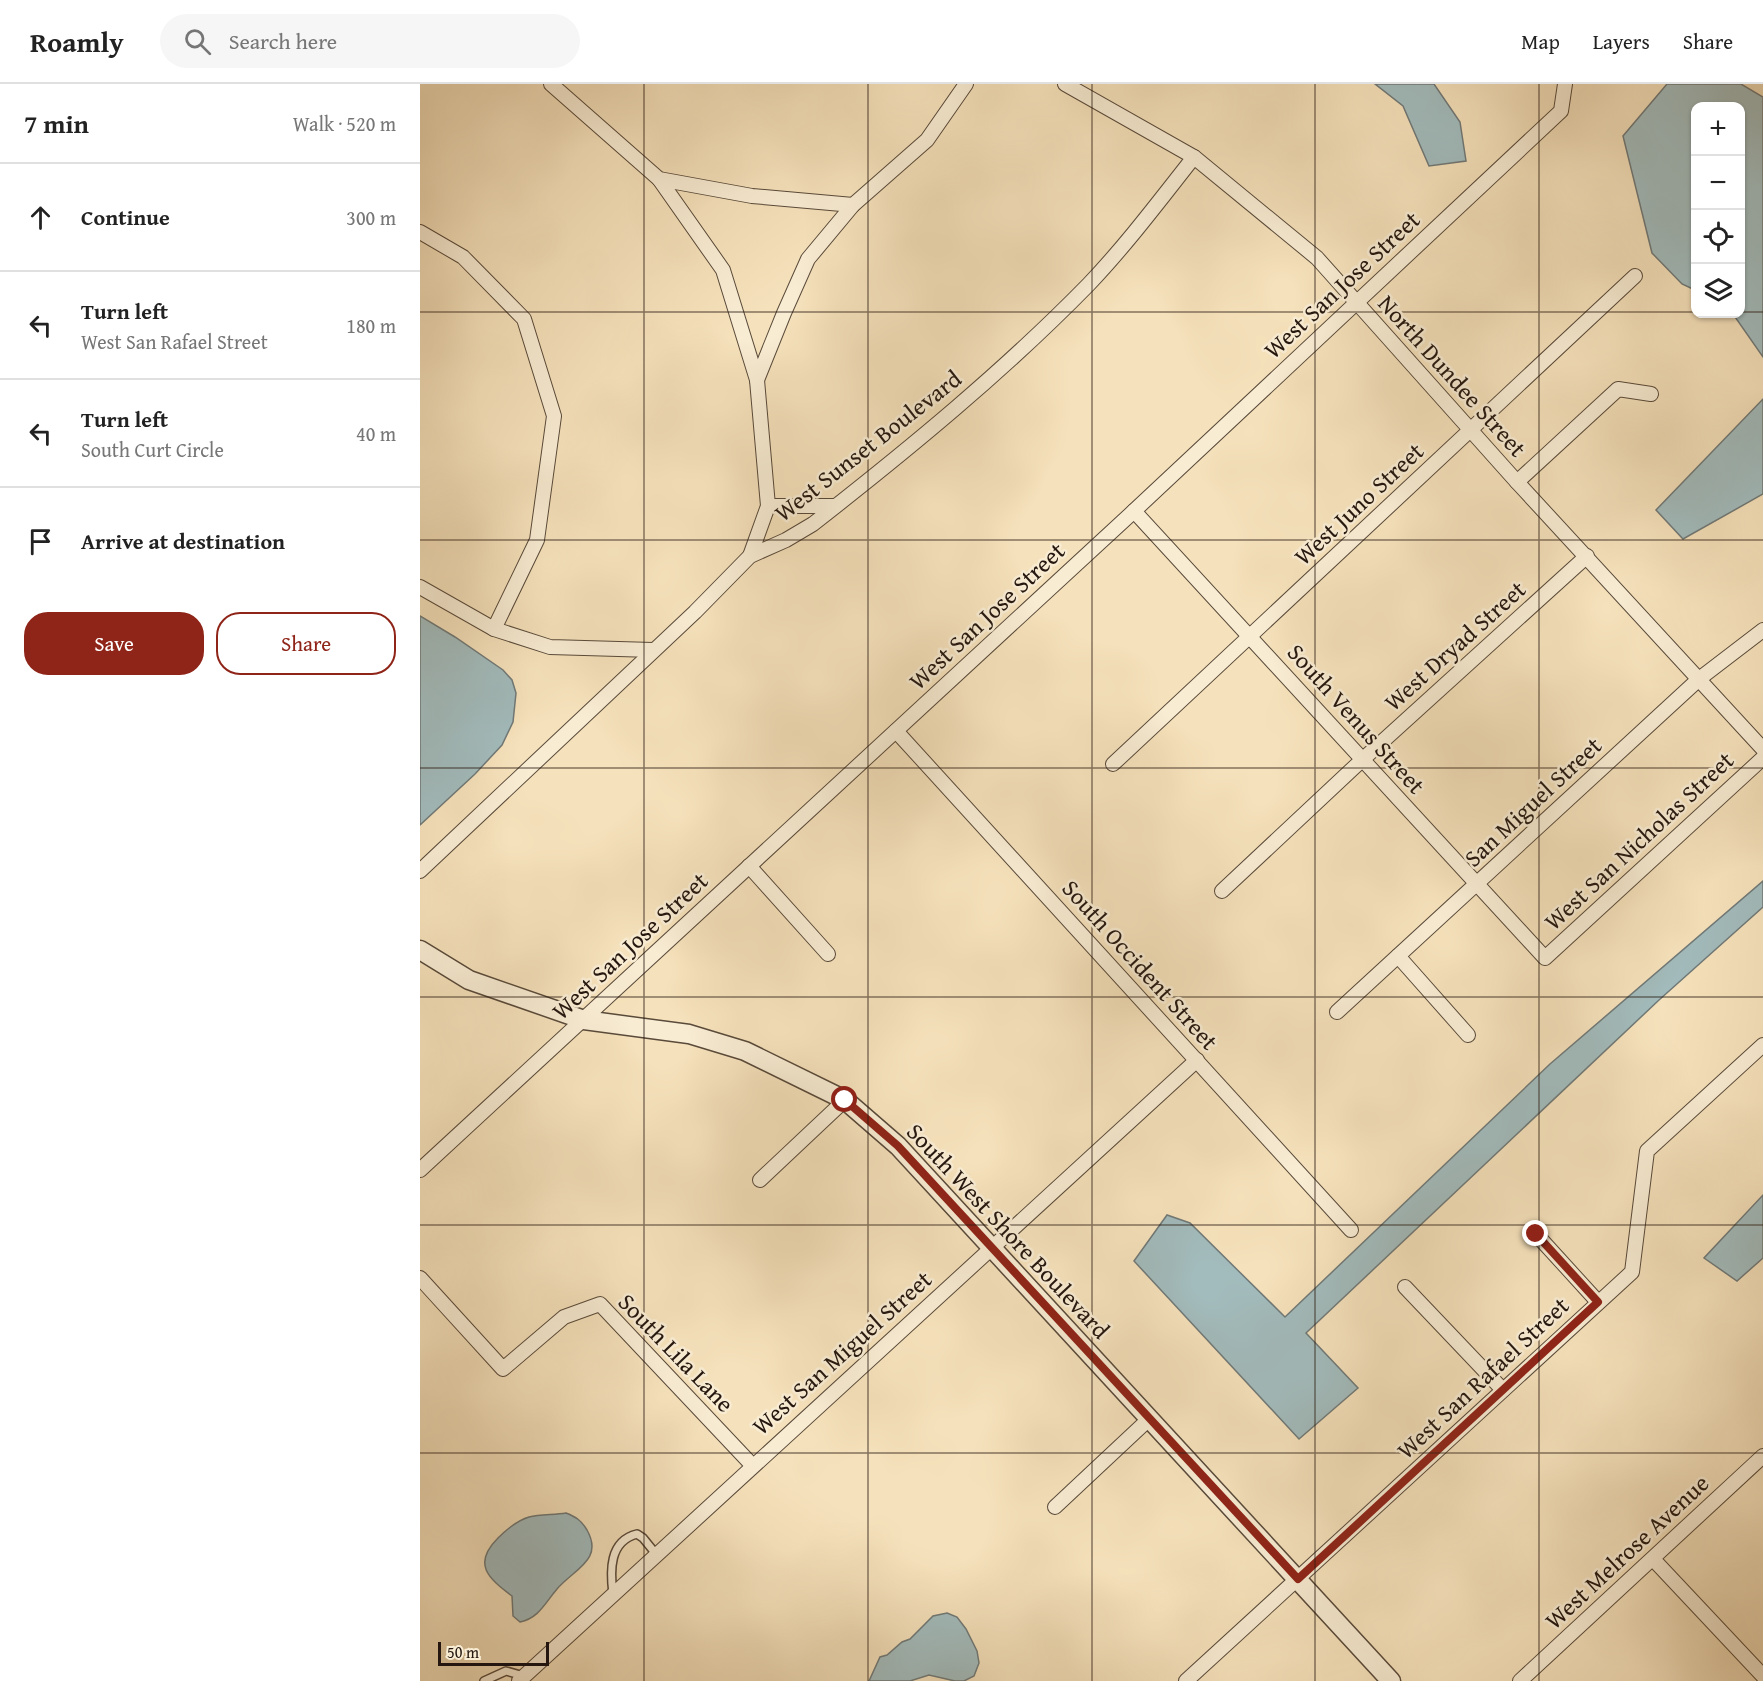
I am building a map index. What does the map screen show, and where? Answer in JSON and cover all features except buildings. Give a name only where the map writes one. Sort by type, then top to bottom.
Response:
[{"type":"street","points":[[551,84],[659,179],[723,270],[758,380],[768,506],[750,556]]},
{"type":"street","points":[[758,380],[783,313],[808,259],[853,205],[927,140],[966,84]]},
{"type":"street","name":"North Dundee Street","points":[[1065,84],[1194,157],[1317,258],[1517,482],[1763,749]]},
{"type":"street","name":"West San Jose Street","points":[[420,1170],[1134,511],[1561,111],[1565,84]]},
{"type":"street","name":"West Sunset Boulevard","points":[[420,872],[695,612],[750,556],[786,540],[813,524],[987,380],[1035,337],[1090,283],[1134,233],[1194,157]]},
{"type":"street","points":[[659,179],[752,196],[853,205]]},
{"type":"street","points":[[420,232],[464,257],[524,320],[555,416],[537,540],[495,629]]},
{"type":"street","name":"West Juno Street","points":[[1113,764],[1635,276]]},
{"type":"street","points":[[1517,482],[1618,389],[1651,394]]},
{"type":"street","points":[[768,506],[835,506]]},
{"type":"street","name":"South Venus Street","points":[[1134,511],[1545,958]]},
{"type":"street","name":"West Dryad Street","points":[[1222,891],[1362,760],[1587,556]]},
{"type":"street","points":[[420,588],[495,629],[550,647],[653,650]]},
{"type":"street","name":"San Miguel Street","points":[[1337,1012],[1699,679],[1763,630]]},
{"type":"street","name":"South Occident Street","points":[[896,731],[1351,1230]]},
{"type":"street","name":"West San Nicholas Street","points":[[1545,958],[1763,758]]},
{"type":"street","points":[[749,866],[828,954]]},
{"type":"street","name":"South West Shore Boulevard","points":[[420,950],[469,980],[584,1020],[689,1034],[745,1051],[845,1100],[898,1146],[1391,1681]]},
{"type":"street","points":[[1398,957],[1468,1035]]},
{"type":"street","name":"West San Rafael Street","points":[[1186,1681],[1632,1272],[1647,1151],[1763,1045]]},
{"type":"street","name":"West San Miguel Street","points":[[521,1678],[1197,1060]]},
{"type":"street","points":[[760,1180],[845,1100]]},
{"type":"street","points":[[1536,1234],[1598,1302]]},
{"type":"street","name":"South Lila Lane","points":[[420,1278],[503,1369],[564,1317],[600,1304],[752,1465]]},
{"type":"street","points":[[1405,1287],[1503,1390]]},
{"type":"street","points":[[1055,1507],[1149,1419]]},
{"type":"street","name":"West Melrose Avenue","points":[[1520,1681],[1763,1456]]},
{"type":"street","points":[[1653,1559],[1763,1676]]},
{"type":"lane","points":[[613,1594],[610,1570],[613,1556],[622,1541],[637,1534],[656,1554]]},
{"type":"lane","points":[[484,1681],[506,1671],[521,1678]]},
{"type":"water","points":[[1375,84],[1434,84],[1460,122],[1466,161],[1429,166],[1403,106]]},
{"type":"water","points":[[1667,84],[1741,84],[1763,97],[1763,357],[1736,318],[1745,318],[1745,102],[1691,102],[1691,288],[1682,284],[1652,253],[1623,136]]},
{"type":"water","points":[[1763,399],[1763,494],[1683,539],[1656,510]]},
{"type":"water","points":[[420,616],[503,670],[512,680],[516,693],[513,722],[502,745],[475,774],[420,825]]},
{"type":"water","points":[[1763,881],[1763,907],[1659,1000],[1306,1333],[1358,1388],[1299,1439],[1134,1261],[1167,1215],[1190,1223],[1285,1317],[1550,1064]]},
{"type":"water","points":[[1763,1195],[1763,1258],[1737,1281],[1704,1258]]},
{"type":"water","points":[[566,1513],[578,1519],[587,1530],[592,1549],[589,1557],[537,1613],[520,1622],[513,1616],[512,1596],[490,1577],[486,1570],[486,1556],[498,1538],[520,1521],[533,1516]]},
{"type":"water","points":[[947,1613],[957,1617],[977,1651],[979,1663],[974,1676],[964,1681],[929,1675],[910,1681],[869,1681],[880,1657],[887,1655],[902,1642],[910,1639],[933,1616]]},
{"type":"route","points":[[845,1100],[898,1146],[1298,1579],[1598,1302],[1536,1234]]}]
